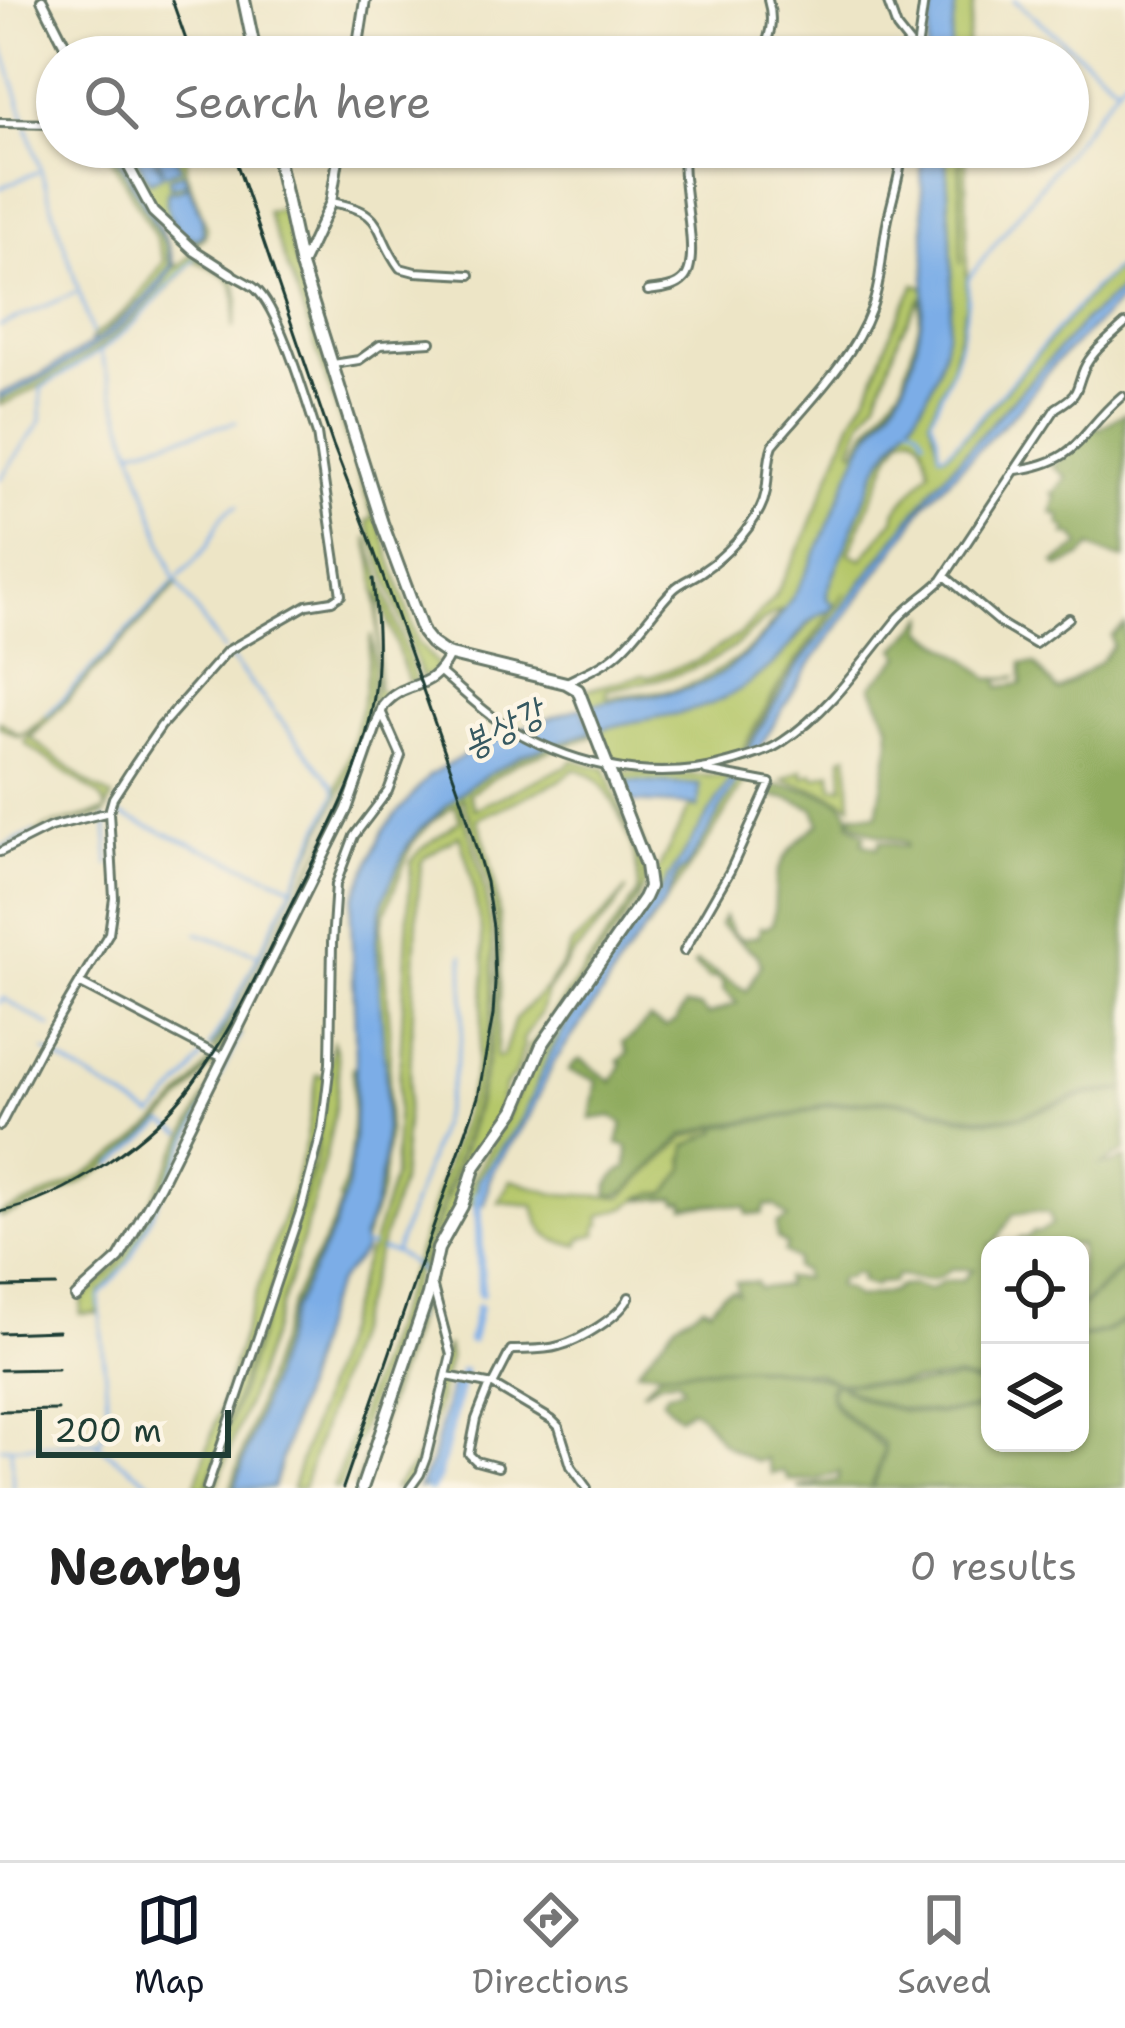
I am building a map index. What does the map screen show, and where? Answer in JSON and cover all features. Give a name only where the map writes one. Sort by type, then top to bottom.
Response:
[{"type":"main road","points":[[244,0],[252,36]]},
{"type":"main road","points":[[279,168],[301,266],[382,523],[423,633],[449,655],[566,683],[581,694],[649,881],[647,891],[542,1045],[514,1110],[475,1166],[462,1206],[438,1249],[431,1283],[362,1488]]},
{"type":"street","points":[[42,0],[60,36]]},
{"type":"street","points":[[359,36],[365,0]]},
{"type":"street","points":[[768,36],[769,0]]},
{"type":"street","points":[[887,0],[904,36]]},
{"type":"street","points":[[919,36],[924,0]]},
{"type":"street","points":[[0,123],[36,124]]},
{"type":"street","points":[[0,1126],[105,944],[112,922],[114,885],[109,812],[117,792],[153,736],[227,651],[307,605],[341,595],[317,434],[276,321],[261,295],[195,251],[153,212],[129,168]]},
{"type":"street","points":[[301,266],[331,202],[337,168]]},
{"type":"street","points":[[648,291],[672,287],[689,270],[692,249],[684,168]]},
{"type":"street","points":[[566,683],[621,650],[673,590],[704,571],[760,509],[773,445],[837,367],[870,314],[901,168]]},
{"type":"street","points":[[331,202],[358,206],[368,213],[400,268],[470,275]]},
{"type":"street","points":[[700,770],[783,742],[841,690],[898,617],[945,575],[1056,408],[1077,392],[1084,368],[1125,324]]},
{"type":"street","points":[[333,364],[359,360],[380,345],[431,342]]},
{"type":"street","points":[[1015,470],[1068,454],[1122,397]]},
{"type":"street","points":[[945,575],[1004,626],[1035,644],[1069,618]]},
{"type":"street","points":[[76,1297],[130,1241],[354,792],[381,710],[394,694],[440,672],[449,655]]},
{"type":"street","points":[[440,672],[513,729],[608,768],[700,770],[770,783],[730,871],[684,951]]},
{"type":"street","points":[[207,1488],[302,1206],[322,1130],[331,1049],[336,884],[354,836],[388,791],[401,756],[381,710]]},
{"type":"street","points":[[0,852],[50,827],[109,812]]},
{"type":"street","points":[[81,984],[224,1058]]},
{"type":"street","points":[[410,1488],[426,1458],[449,1377],[451,1349],[431,1283]]},
{"type":"street","points":[[498,1467],[469,1454],[476,1419],[511,1350],[571,1342],[611,1318],[629,1297]]},
{"type":"street","points":[[449,1377],[491,1385],[556,1424],[571,1466],[587,1488]]},
{"type":"green space","points":[[956,0],[974,0],[968,36],[952,36]]},
{"type":"green space","points":[[117,168],[123,168],[166,245],[171,265],[150,294],[93,343],[94,335],[124,311],[164,261]]},
{"type":"green space","points":[[132,168],[142,168],[148,179],[185,168],[207,228],[195,245],[156,210]],"holes":[[[183,173],[202,235],[196,239],[183,232],[169,208],[167,193],[186,187],[185,183],[171,186],[169,178]]]},
{"type":"green space","points":[[946,168],[959,168],[961,265],[961,168],[966,168],[967,301],[951,368],[930,418],[940,454],[946,454],[968,433],[1093,291],[1125,266],[1125,286],[1086,319],[934,487],[795,670],[746,753],[743,755],[780,688],[845,593],[778,686],[738,757],[673,769],[623,764],[610,754],[597,731],[695,709],[733,693],[774,663],[833,604],[827,592],[875,473],[925,399],[941,359],[951,299]],"holes":[[[913,433],[922,441],[930,470],[862,559],[849,553],[903,436]]]},
{"type":"green space","points":[[282,208],[297,269],[418,643],[437,663],[436,671],[422,678],[367,521],[373,518],[267,212]]},
{"type":"green space","points":[[192,253],[235,280],[239,301],[233,329],[232,285],[219,272],[193,260],[106,344],[55,378],[0,405],[0,399],[73,360],[124,324],[146,304],[174,263],[178,267]]},
{"type":"green space","points":[[915,284],[925,287],[916,345],[903,382],[919,325],[921,297],[901,332],[877,399],[863,419],[852,448],[855,451],[900,387],[872,428],[805,575],[783,611],[759,642],[730,668],[698,686],[588,706],[582,691],[695,662],[742,633],[775,596],[805,538]],"holes":[[[782,610],[758,641],[700,681],[674,690],[607,697],[607,690],[669,676],[714,659]]]},
{"type":"green space","points":[[1125,413],[1125,559],[1091,546],[1059,567],[1055,563],[1081,545],[1073,535],[1065,535],[1060,515],[1052,513],[1056,496],[1052,493],[1067,477],[1052,466],[1082,443],[1094,425],[1099,429]]},
{"type":"green space","points":[[367,537],[416,681],[409,683],[379,593],[378,689],[385,693],[351,790],[221,1052],[215,1051],[329,834],[359,760],[377,665],[377,600]]},
{"type":"green space","points":[[176,582],[31,738],[112,797],[106,811],[99,796],[26,744],[43,720],[31,731],[19,737],[0,727],[0,721],[19,735],[27,732]]},
{"type":"green space","points":[[926,617],[924,631],[989,679],[1017,677],[998,680],[999,687],[1022,684],[1022,663],[1035,664],[1058,691],[1100,662],[1113,646],[1111,636],[1125,625],[1125,1089],[1088,1092],[1021,1115],[990,1118],[887,1099],[827,1103],[792,1114],[718,1125],[684,1135],[627,1190],[608,1195],[613,1178],[627,1168],[628,1147],[618,1144],[623,1124],[612,1116],[591,1119],[597,1080],[569,1071],[581,1059],[612,1082],[619,1061],[628,1053],[623,1042],[649,1019],[665,1027],[675,1022],[685,1006],[700,1007],[708,1015],[737,1003],[723,990],[724,984],[694,965],[697,962],[747,991],[761,965],[758,956],[720,925],[724,917],[742,939],[759,936],[760,927],[772,924],[780,868],[794,846],[820,823],[813,808],[767,796],[771,787],[829,797],[845,807],[850,824],[865,835],[862,843],[878,848],[880,841],[906,847],[907,843],[858,825],[852,814],[877,815],[890,741],[889,724],[871,686],[901,656],[896,649]]},
{"type":"green space","points":[[371,635],[371,689],[346,782],[211,1050],[336,794],[365,690]]},
{"type":"green space","points":[[592,732],[594,736],[520,761],[469,793],[475,809],[573,760],[605,769],[644,869],[645,884],[539,1043],[514,1100],[473,1160],[434,1250],[428,1284],[359,1488],[355,1488],[415,1319],[424,1282],[422,1269],[469,1132],[482,1086],[497,993],[491,895],[463,798],[459,802],[479,868],[491,936],[491,1019],[467,1128],[419,1267],[414,1264],[474,1078],[485,968],[469,867],[459,835],[421,863],[401,1182],[303,1488],[292,1488],[394,1176],[411,862],[460,821],[455,805],[412,844],[384,915],[381,931],[390,1029],[388,1138],[381,1193],[364,1251],[363,1238],[384,1158],[386,1103],[376,939],[383,900],[418,831],[470,785],[522,755]],"holes":[[[575,769],[602,786],[619,814],[636,866],[637,894],[529,1049],[499,1116],[505,1086],[514,1076],[523,1040],[541,1012],[546,993],[627,889],[572,944],[547,987],[515,1019],[503,1056],[496,1058],[501,967],[498,908],[477,819]]]},
{"type":"green space","points":[[848,755],[851,805],[783,780],[802,770],[804,777],[812,773],[816,778],[831,772],[833,787],[843,787],[842,757]]},
{"type":"green space","points":[[615,774],[732,777],[660,892],[562,1033],[522,1119],[479,1180],[478,1204],[468,1203],[469,1187],[535,1064],[651,888]],"holes":[[[627,782],[700,785],[694,807],[658,870],[652,871],[629,805]]]},
{"type":"green space","points":[[739,777],[746,779],[646,930],[668,891]]},
{"type":"green space","points":[[106,811],[50,826],[0,851],[49,826]]},
{"type":"green space","points":[[239,1032],[127,1263],[100,1293],[98,1313],[80,1314],[82,1300],[119,1263]]},
{"type":"green space","points":[[333,1042],[338,1076],[317,1190],[250,1395],[216,1488],[209,1488],[315,1165]]},
{"type":"green space","points":[[213,1057],[215,1067],[210,1066],[166,1117],[118,1159],[63,1192],[0,1217],[0,1213],[63,1187],[120,1152],[170,1109]]},
{"type":"green space","points":[[353,1067],[354,1139],[341,1211],[292,1311],[235,1488],[231,1488],[284,1324],[341,1201],[351,1151]]},
{"type":"green space","points":[[317,1075],[327,1076],[309,1175],[206,1488],[195,1488],[293,1190]]},
{"type":"green space","points":[[1125,1091],[1125,1151],[1102,1164],[1125,1158],[1125,1264],[1089,1298],[1089,1236],[1029,1236],[1052,1225],[1049,1213],[1035,1211],[1013,1214],[1000,1236],[981,1236],[981,1380],[838,1382],[816,1373],[761,1366],[637,1370],[677,1322],[703,1306],[710,1309],[723,1293],[738,1293],[736,1282],[756,1282],[759,1288],[785,1286],[785,1278],[804,1279],[803,1271],[795,1268],[797,1260],[784,1252],[787,1245],[777,1238],[777,1224],[788,1218],[776,1206],[766,1205],[762,1214],[747,1214],[746,1207],[685,1207],[676,1198],[639,1200],[668,1192],[685,1169],[686,1146],[719,1127],[827,1106],[887,1101],[956,1117],[990,1121],[1021,1117],[1088,1095]],"holes":[[[950,1269],[973,1269],[963,1280],[944,1281],[929,1290],[900,1286],[857,1298],[837,1287],[840,1278],[853,1273],[862,1275],[860,1282],[875,1287],[893,1282],[896,1276],[930,1280]]]},
{"type":"green space","points":[[719,1127],[718,1132],[699,1139],[684,1157],[685,1169],[668,1192],[643,1196],[600,1216],[597,1234],[582,1238],[579,1245],[548,1235],[534,1205],[498,1202],[511,1180],[555,1194],[622,1197],[685,1138]]},
{"type":"green space","points":[[1125,1267],[1125,1320],[1089,1335],[1089,1301]]},
{"type":"green space","points":[[412,1268],[417,1271],[408,1299],[340,1488],[333,1488]]},
{"type":"green space","points":[[1125,1322],[1125,1488],[873,1488],[884,1444],[848,1416],[831,1393],[837,1384],[871,1402],[911,1412],[981,1408],[981,1452],[1089,1452],[1089,1337]]},
{"type":"green space","points":[[447,1345],[449,1358],[422,1467],[408,1488],[393,1488],[413,1466],[421,1448],[433,1373]]},
{"type":"green space","points":[[748,1367],[835,1382],[829,1388],[836,1409],[884,1450],[871,1488],[798,1488],[838,1480],[839,1472],[816,1480],[788,1480],[783,1471],[771,1474],[766,1458],[757,1462],[728,1447],[697,1413],[691,1409],[679,1417],[662,1400],[683,1388],[678,1379],[659,1382],[642,1392],[660,1373]]},
{"type":"green space","points":[[958,1380],[981,1382],[981,1406],[933,1411],[893,1407],[841,1383],[910,1386]]},
{"type":"water","points":[[933,0],[956,0],[952,36],[929,36]]},
{"type":"water","points":[[123,168],[158,223],[171,254],[174,267],[140,309],[97,345],[0,399],[0,394],[91,344],[126,316],[171,265],[166,245]]},
{"type":"water","points":[[142,168],[181,168],[162,173],[149,181]]},
{"type":"water","points":[[922,168],[946,168],[952,268],[941,359],[925,399],[875,473],[827,592],[834,604],[830,611],[807,624],[777,660],[723,699],[597,731],[588,706],[666,693],[712,679],[765,636],[786,608],[862,446],[907,377],[921,321],[925,278]]},
{"type":"water","points":[[183,173],[202,219],[203,233],[196,239],[177,226],[167,206],[168,191],[186,187],[184,183],[170,186],[169,178]]},
{"type":"water","points":[[1125,286],[1125,296],[1055,363],[1021,406],[926,503],[808,667],[758,750],[746,753],[795,670],[934,487],[1086,319]]},
{"type":"water","points":[[582,707],[592,732],[522,755],[470,785],[418,831],[392,879],[376,939],[386,1084],[384,1158],[363,1238],[364,1251],[337,1283],[326,1306],[273,1488],[235,1488],[292,1311],[334,1229],[347,1188],[354,1139],[356,1055],[351,916],[384,829],[429,776],[525,727]]},
{"type":"water","points":[[732,777],[739,777],[705,837],[554,1062],[529,1117],[494,1169],[485,1204],[478,1204],[478,1180],[522,1119],[569,1021],[660,892]]},
{"type":"water","points":[[627,781],[700,785],[698,808],[630,802]]},
{"type":"water","points":[[452,1379],[460,1381],[434,1486],[418,1488],[431,1463]]},
{"type":"waterway","points":[[1014,0],[1057,36]]},
{"type":"waterway","points":[[0,40],[26,121]]},
{"type":"waterway","points":[[1089,62],[1116,85]]},
{"type":"waterway","points":[[1089,123],[1125,77]]},
{"type":"waterway","points":[[27,127],[36,156]]},
{"type":"waterway","points":[[40,168],[92,333]]},
{"type":"waterway","points":[[1054,168],[968,279],[962,332],[931,418],[940,454],[967,432],[1092,290],[1125,265]]},
{"type":"waterway","points":[[0,188],[37,172]]},
{"type":"waterway","points":[[194,259],[137,321],[100,352],[174,578],[223,650]]},
{"type":"waterway","points":[[0,326],[75,293]]},
{"type":"waterway","points":[[0,479],[41,421],[41,388],[99,352]]},
{"type":"waterway","points":[[134,449],[236,422]]},
{"type":"waterway","points":[[909,422],[925,438]]},
{"type":"waterway","points":[[178,577],[204,550],[222,517],[238,506]]},
{"type":"waterway","points":[[47,715],[173,583]]},
{"type":"waterway","points":[[209,1047],[336,794],[228,655]]},
{"type":"waterway","points":[[114,812],[293,886]]},
{"type":"waterway","points":[[106,819],[109,865]]},
{"type":"waterway","points":[[0,848],[34,832]]},
{"type":"waterway","points":[[197,933],[257,954]]},
{"type":"waterway","points":[[395,1252],[449,1093],[461,1039],[463,955]]},
{"type":"waterway","points":[[0,1003],[3,998],[51,1027]]},
{"type":"waterway","points":[[94,1442],[101,1440],[108,1412],[101,1294],[128,1263],[240,1035]]},
{"type":"waterway","points":[[45,1051],[153,1116],[205,1053]]},
{"type":"waterway","points":[[112,1165],[164,1123],[182,1133]]},
{"type":"waterway","points":[[478,1195],[481,1294]]},
{"type":"waterway","points":[[365,1247],[371,1246]]},
{"type":"waterway","points":[[381,1250],[397,1253],[422,1272],[414,1319]]},
{"type":"waterway","points":[[471,1340],[478,1308]]},
{"type":"waterway","points":[[430,1488],[437,1477],[463,1372]]},
{"type":"waterway","points":[[11,1447],[94,1442],[158,1488]]},
{"type":"waterway","points":[[0,1447],[11,1447],[13,1488]]},
{"type":"railway","points":[[172,0],[185,36]]},
{"type":"railway","points":[[238,168],[463,803],[486,882],[493,927],[493,1015],[478,1097],[343,1488]]},
{"type":"railway","points":[[0,1212],[53,1194],[132,1144],[176,1104],[223,1038],[354,773],[369,723],[377,667],[373,579]]},
{"type":"railway","points":[[0,1287],[56,1286]]},
{"type":"railway","points":[[0,1333],[58,1331]]},
{"type":"railway","points":[[0,1370],[58,1369]]},
{"type":"railway","points":[[0,1411],[58,1410]]},
{"type":"water label","name":"봉상강","points":[[502,727]]}]
